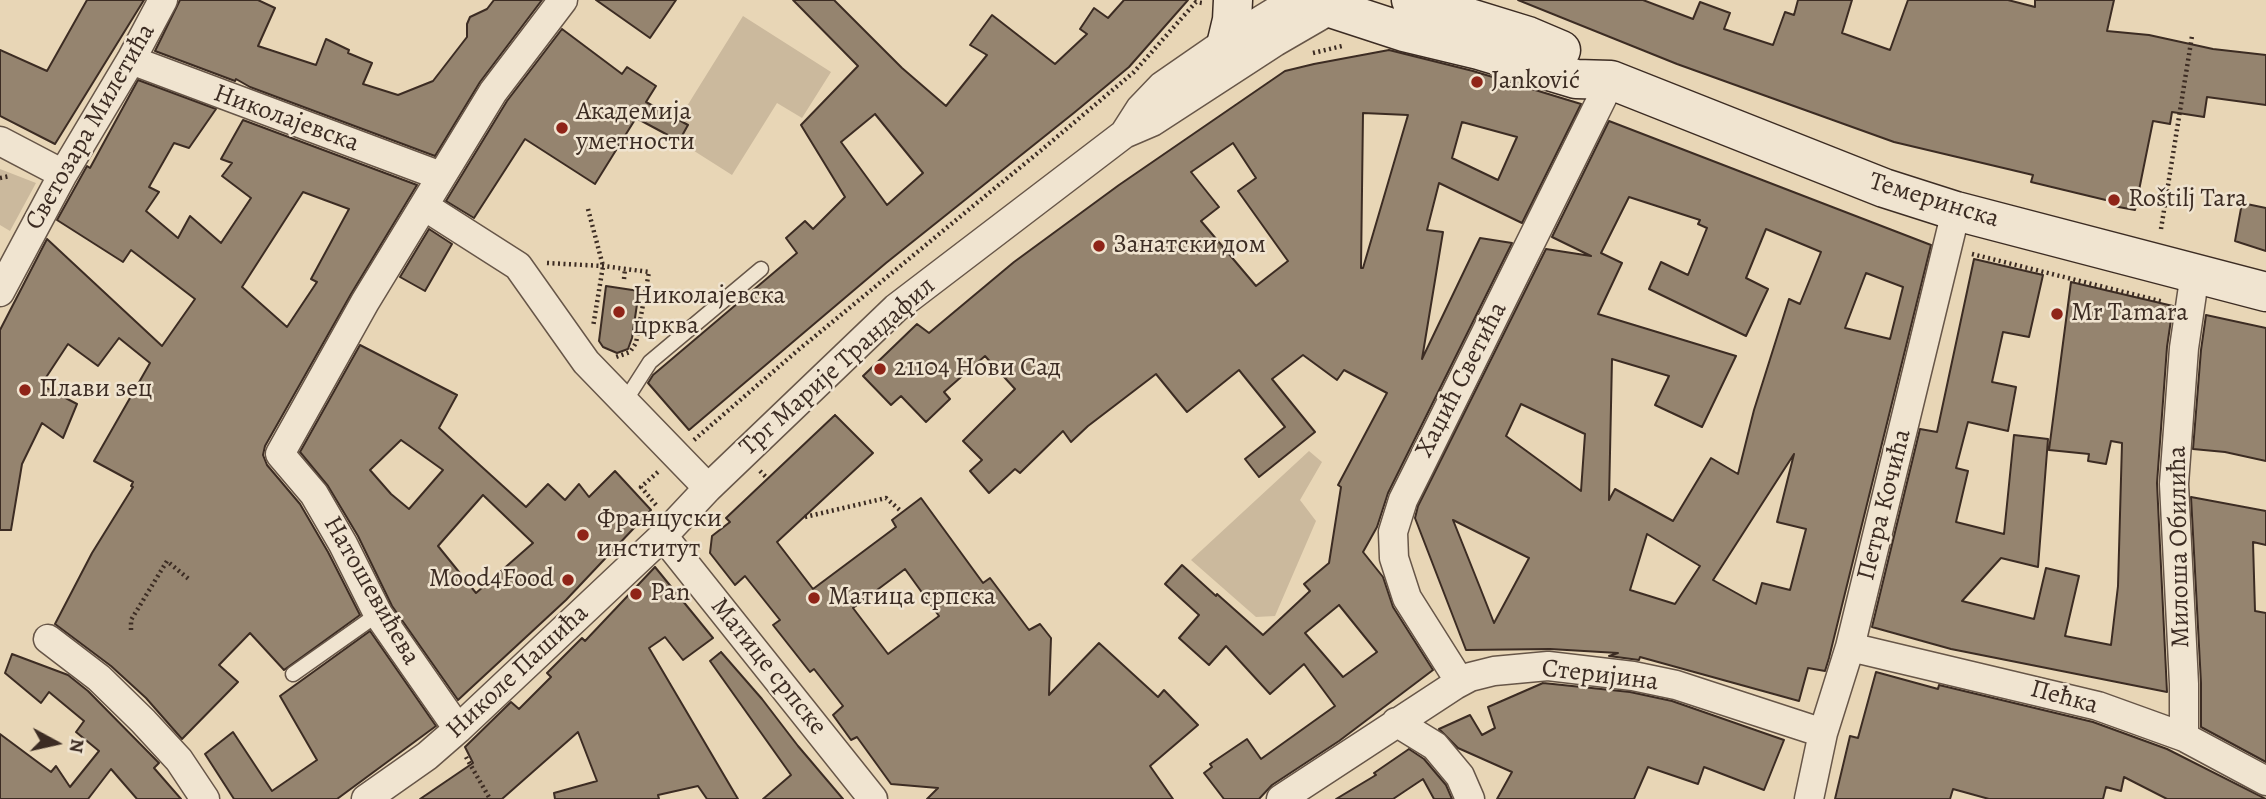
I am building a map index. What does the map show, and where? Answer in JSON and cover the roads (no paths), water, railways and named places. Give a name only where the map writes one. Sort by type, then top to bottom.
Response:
[{"type":"main road","points":[[1227,41],[1233,20],[1233,0]]},
{"type":"main road","name":"Темеринска","points":[[1410,0],[1451,7],[1528,36],[1578,56],[1611,80]]},
{"type":"main road","name":"Темеринска","points":[[1329,3],[1404,32],[1479,50],[1577,79],[1611,80],[1884,188],[1956,211],[2266,292]]},
{"type":"street","name":"Светозара Милетића","points":[[4,273],[131,60],[163,0]]},
{"type":"street","points":[[564,0],[493,92],[424,206],[519,266],[586,362],[708,488]]},
{"type":"street","name":"Трг Марије Трандафил","points":[[1124,134],[1140,109],[1162,86],[1227,41],[1294,0]]},
{"type":"street","name":"Трг Марије Трандафил","points":[[663,536],[708,488],[896,308],[1124,134],[1152,122],[1275,43],[1329,3]]},
{"type":"street","name":"Николајевска","points":[[131,60],[441,176]]},
{"type":"street","name":"Хаџић Светића","points":[[1460,682],[1407,598],[1394,558],[1393,532],[1403,500],[1611,80]]},
{"type":"street","points":[[0,141],[63,174]]},
{"type":"street","name":"Натошевићева","points":[[424,206],[365,302],[280,454],[314,494],[378,614],[460,739]]},
{"type":"street","name":"Петра Кочића","points":[[1809,799],[1822,733],[1850,647],[1956,211]]},
{"type":"street","name":"Милоша Обилића","points":[[2184,737],[2174,484],[2184,348],[2195,273]]},
{"type":"street","name":"Николе Пашића","points":[[366,799],[427,756],[460,739],[663,536]]},
{"type":"street","name":"Матице српске","points":[[663,536],[873,799]]},
{"type":"street","points":[[48,639],[99,678],[143,721],[179,760],[205,799]]},
{"type":"street","name":"Пећка","points":[[1850,647],[2068,697],[2184,737],[2266,781]]},
{"type":"street","name":"Стеријина","points":[[1281,799],[1460,682],[1494,671],[1548,666],[1633,676],[1676,685],[1822,733]]},
{"type":"street","points":[[1396,722],[1435,746],[1460,776],[1470,799]]},
{"type":"lane","points":[[625,401],[650,362],[761,269]]},
{"type":"lane","points":[[293,674],[378,614]]},
{"type":"place","name":"Janković","points":[[1477,82]]},
{"type":"place","name":"Академија уметности","points":[[562,128]]},
{"type":"place","name":"Roštilj Tara","points":[[2114,200]]},
{"type":"place","name":"Занатски дом","points":[[1099,246]]},
{"type":"place","name":"Николајевска црква","points":[[619,312]]},
{"type":"place","name":"Mr Tamara","points":[[2057,314]]},
{"type":"place","name":"21104 Нови Сад","points":[[880,369]]},
{"type":"place","name":"Плави зец","points":[[25,390]]},
{"type":"place","name":"Француски институт","points":[[583,535]]},
{"type":"place","name":"Mood4Food","points":[[568,580]]},
{"type":"place","name":"Pan","points":[[636,594]]},
{"type":"place","name":"Матица српска","points":[[814,598]]}]
